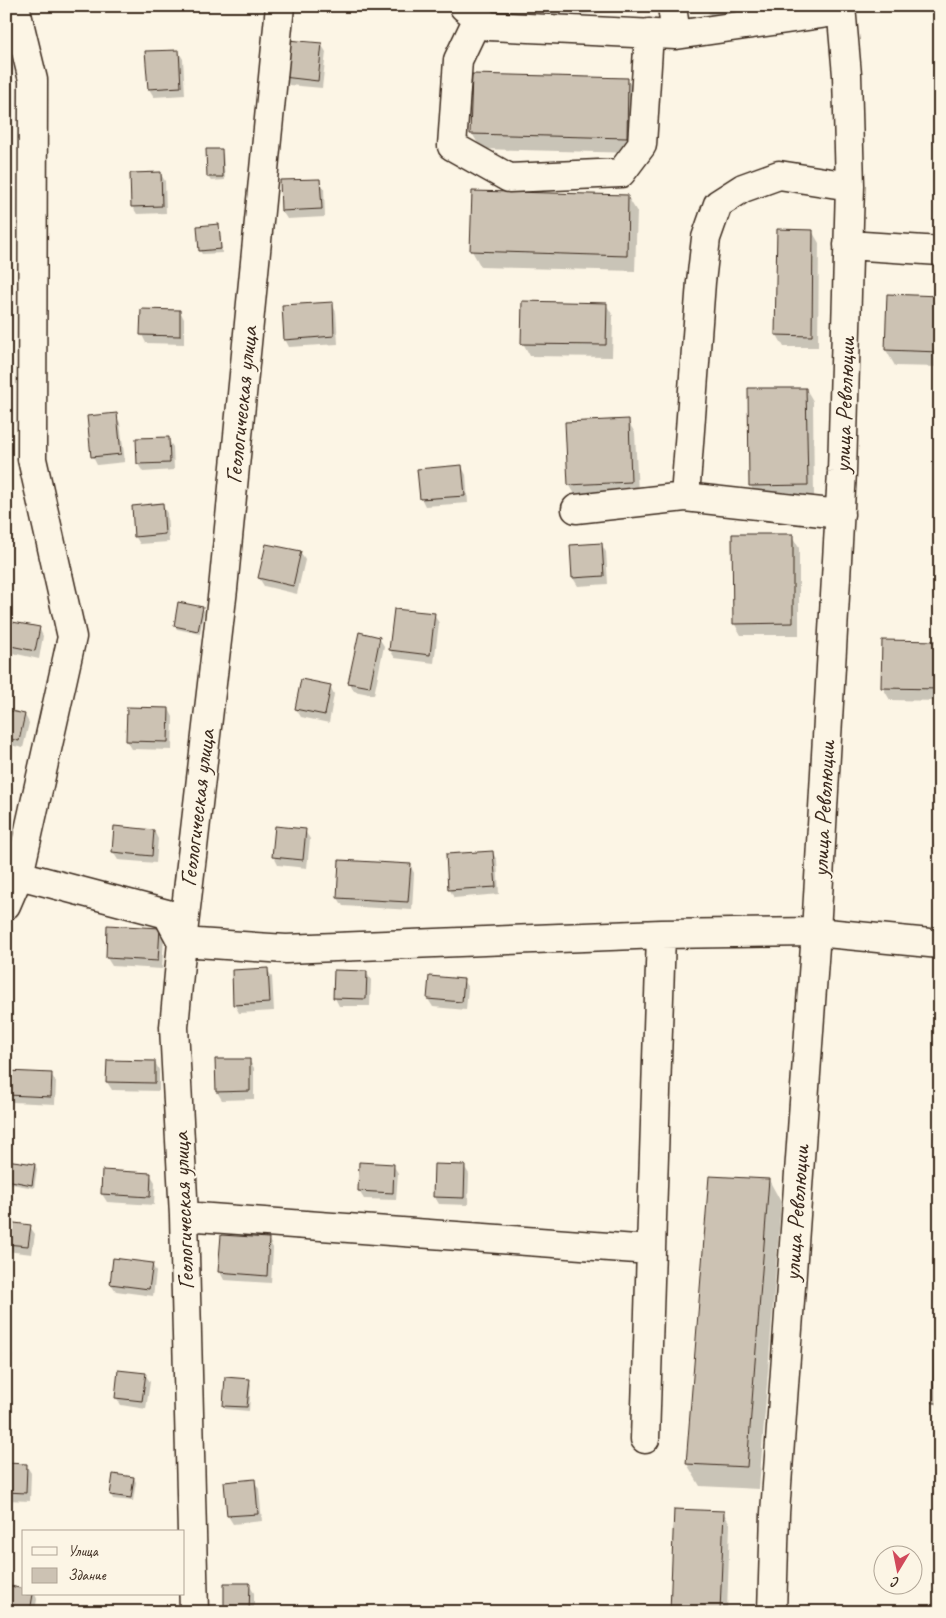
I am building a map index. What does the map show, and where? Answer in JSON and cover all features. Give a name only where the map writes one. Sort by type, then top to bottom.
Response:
[{"type":"street","points":[[6,905],[18,875],[72,637],[32,459],[33,80],[15,6]]},
{"type":"street","name":"Геологическая улица","points":[[194,1612],[184,1216],[174,1027],[222,589],[280,6]]},
{"type":"street","points":[[672,6],[676,35]]},
{"type":"street","points":[[649,33],[642,145],[621,173],[509,178],[452,146],[458,60],[471,12],[488,26],[649,33],[676,35],[841,8]]},
{"type":"street","name":"улица Революции","points":[[772,1612],[776,1503],[816,932],[840,514],[850,186],[847,75],[841,8]]},
{"type":"street","points":[[685,497],[701,282],[706,238],[718,204],[743,188],[779,175],[850,186]]},
{"type":"street","points":[[848,245],[940,251]]},
{"type":"street","points":[[576,509],[685,497],[840,514]]},
{"type":"street","points":[[18,875],[167,914],[182,942],[286,950],[661,934],[816,932],[940,944]]},
{"type":"street","points":[[644,1439],[661,934]]},
{"type":"street","points":[[184,1216],[650,1250]]},
{"type":"building","points":[[287,40],[322,43],[318,81],[283,77]]},
{"type":"building","points":[[179,50],[181,87],[148,89],[145,51]]},
{"type":"building","points":[[472,74],[628,78],[627,138],[470,134]]},
{"type":"building","points":[[206,149],[222,149],[223,177],[207,177]]},
{"type":"building","points":[[161,172],[162,206],[131,207],[130,173]]},
{"type":"building","points":[[320,179],[322,209],[281,211],[280,180]]},
{"type":"building","points":[[472,191],[628,195],[627,256],[470,251]]},
{"type":"building","points":[[219,224],[221,249],[199,251],[197,226]]},
{"type":"building","points":[[777,229],[813,230],[812,336],[775,335]]},
{"type":"building","points":[[887,294],[940,296],[940,352],[885,350]]},
{"type":"building","points":[[522,301],[607,303],[606,345],[521,344]]},
{"type":"building","points":[[333,302],[334,336],[284,340],[282,305]]},
{"type":"building","points":[[141,309],[180,310],[180,336],[140,335]]},
{"type":"building","points":[[748,388],[806,388],[808,485],[749,486]]},
{"type":"building","points":[[117,413],[121,454],[91,457],[87,416]]},
{"type":"building","points":[[629,419],[631,482],[568,485],[565,422]]},
{"type":"building","points":[[169,437],[170,463],[137,464],[136,438]]},
{"type":"building","points":[[462,465],[465,496],[420,499],[417,469]]},
{"type":"building","points":[[163,503],[165,534],[134,537],[132,506]]},
{"type":"building","points":[[732,534],[793,534],[793,623],[733,624]]},
{"type":"building","points":[[602,543],[604,576],[572,578],[570,545]]},
{"type":"building","points":[[266,544],[301,551],[293,586],[258,578]]},
{"type":"building","points":[[178,602],[203,607],[198,631],[174,626]]},
{"type":"building","points":[[394,609],[435,613],[430,655],[389,650]]},
{"type":"building","points":[[7,621],[40,627],[35,651],[6,645]]},
{"type":"building","points":[[359,632],[380,637],[370,687],[348,683]]},
{"type":"building","points":[[882,640],[940,641],[940,689],[881,688]]},
{"type":"building","points":[[301,679],[331,685],[325,715],[295,709]]},
{"type":"building","points":[[127,707],[169,708],[168,742],[126,741]]},
{"type":"building","points":[[6,710],[25,714],[19,741],[6,738]]},
{"type":"building","points":[[114,826],[154,830],[152,856],[112,852]]},
{"type":"building","points":[[275,826],[306,829],[303,860],[272,857]]},
{"type":"building","points":[[493,851],[496,887],[448,890],[446,854]]},
{"type":"building","points":[[339,860],[411,864],[408,902],[337,898]]},
{"type":"building","points":[[107,925],[160,928],[158,961],[106,958]]},
{"type":"building","points":[[268,968],[270,1003],[233,1005],[232,970]]},
{"type":"building","points":[[334,970],[367,971],[366,999],[333,998]]},
{"type":"building","points":[[429,976],[464,979],[462,1002],[427,999]]},
{"type":"building","points":[[215,1059],[250,1059],[250,1091],[216,1092]]},
{"type":"building","points":[[107,1060],[155,1061],[155,1083],[106,1082]]},
{"type":"building","points":[[7,1071],[52,1073],[51,1097],[7,1095]]},
{"type":"building","points":[[6,1160],[35,1164],[32,1185],[6,1180]]},
{"type":"building","points":[[359,1162],[394,1164],[393,1193],[358,1191]]},
{"type":"building","points":[[434,1164],[465,1165],[464,1198],[433,1197]]},
{"type":"building","points":[[102,1170],[151,1173],[150,1197],[101,1194]]},
{"type":"building","points":[[709,1176],[769,1179],[747,1467],[686,1464]]},
{"type":"building","points":[[6,1222],[31,1225],[28,1246],[6,1244]]},
{"type":"building","points":[[221,1235],[269,1238],[267,1276],[218,1272]]},
{"type":"building","points":[[113,1258],[153,1263],[149,1289],[110,1284]]},
{"type":"building","points":[[934,1344],[940,1345],[940,1403],[933,1403]]},
{"type":"building","points":[[118,1370],[146,1373],[142,1401],[115,1398]]},
{"type":"building","points":[[225,1377],[250,1379],[247,1407],[223,1406]]},
{"type":"building","points":[[6,1463],[27,1464],[26,1493],[6,1492]]},
{"type":"building","points":[[113,1474],[134,1477],[131,1498],[110,1495]]},
{"type":"building","points":[[255,1479],[258,1514],[227,1516],[224,1482]]},
{"type":"building","points":[[674,1509],[724,1511],[720,1612],[670,1612]]},
{"type":"building","points":[[224,1583],[250,1583],[249,1612],[224,1612]]},
{"type":"building","points":[[6,1585],[22,1589],[22,1596],[33,1596],[30,1612],[6,1612]]}]
